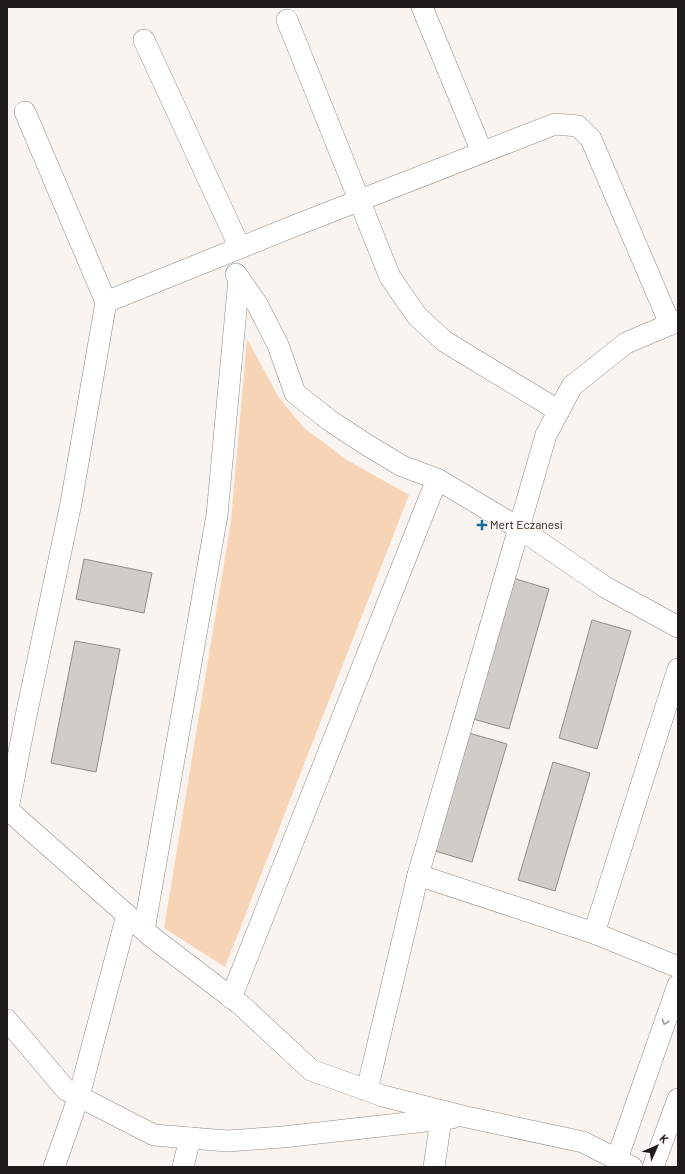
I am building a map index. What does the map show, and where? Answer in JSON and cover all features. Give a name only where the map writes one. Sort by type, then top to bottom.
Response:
[{"type":"street","points":[[422,7],[482,152]]},
{"type":"street","points":[[287,20],[358,201],[390,277],[417,316],[444,341],[559,411]]},
{"type":"street","points":[[144,40],[232,251],[239,278],[256,304],[278,345],[295,393],[329,420],[367,446],[402,466],[437,479],[519,528],[605,587],[678,627]]},
{"type":"street","points":[[25,112],[106,302],[71,503],[7,809],[153,938],[241,1005],[311,1070],[383,1096],[462,1116],[582,1142],[624,1163],[678,985]]},
{"type":"street","points":[[106,302],[555,124],[578,126],[591,139],[674,322],[626,343],[572,386],[546,435],[418,875],[368,1090]]},
{"type":"street","points":[[144,930],[217,515],[239,278]]},
{"type":"street","points":[[231,998],[437,479]]},
{"type":"street","points":[[594,933],[678,669]]},
{"type":"street","points":[[418,875],[594,933],[678,967]]},
{"type":"street","points":[[54,1167],[79,1096],[127,915]]},
{"type":"street","points":[[7,1020],[66,1090],[154,1135],[227,1141],[276,1137],[462,1116]]},
{"type":"street","points":[[653,1167],[678,1099]]},
{"type":"street","points":[[434,1167],[441,1119]]},
{"type":"street","points":[[183,1167],[190,1138]]},
{"type":"shaded area","points":[[247,339],[278,396],[304,428],[347,460],[409,495],[225,967],[164,928],[231,521]]},
{"type":"building","points":[[84,559],[152,573],[144,613],[76,599]]},
{"type":"building","points":[[513,578],[549,589],[509,729],[473,719]]},
{"type":"building","points":[[592,620],[631,631],[597,749],[559,738]]},
{"type":"building","points":[[75,641],[120,649],[96,772],[51,763]]},
{"type":"building","points":[[469,733],[507,744],[472,862],[435,851]]},
{"type":"building","points":[[553,762],[590,773],[555,891],[518,880]]},
{"type":"place","name":"Mert Eczanesi","points":[[482,525]]}]
